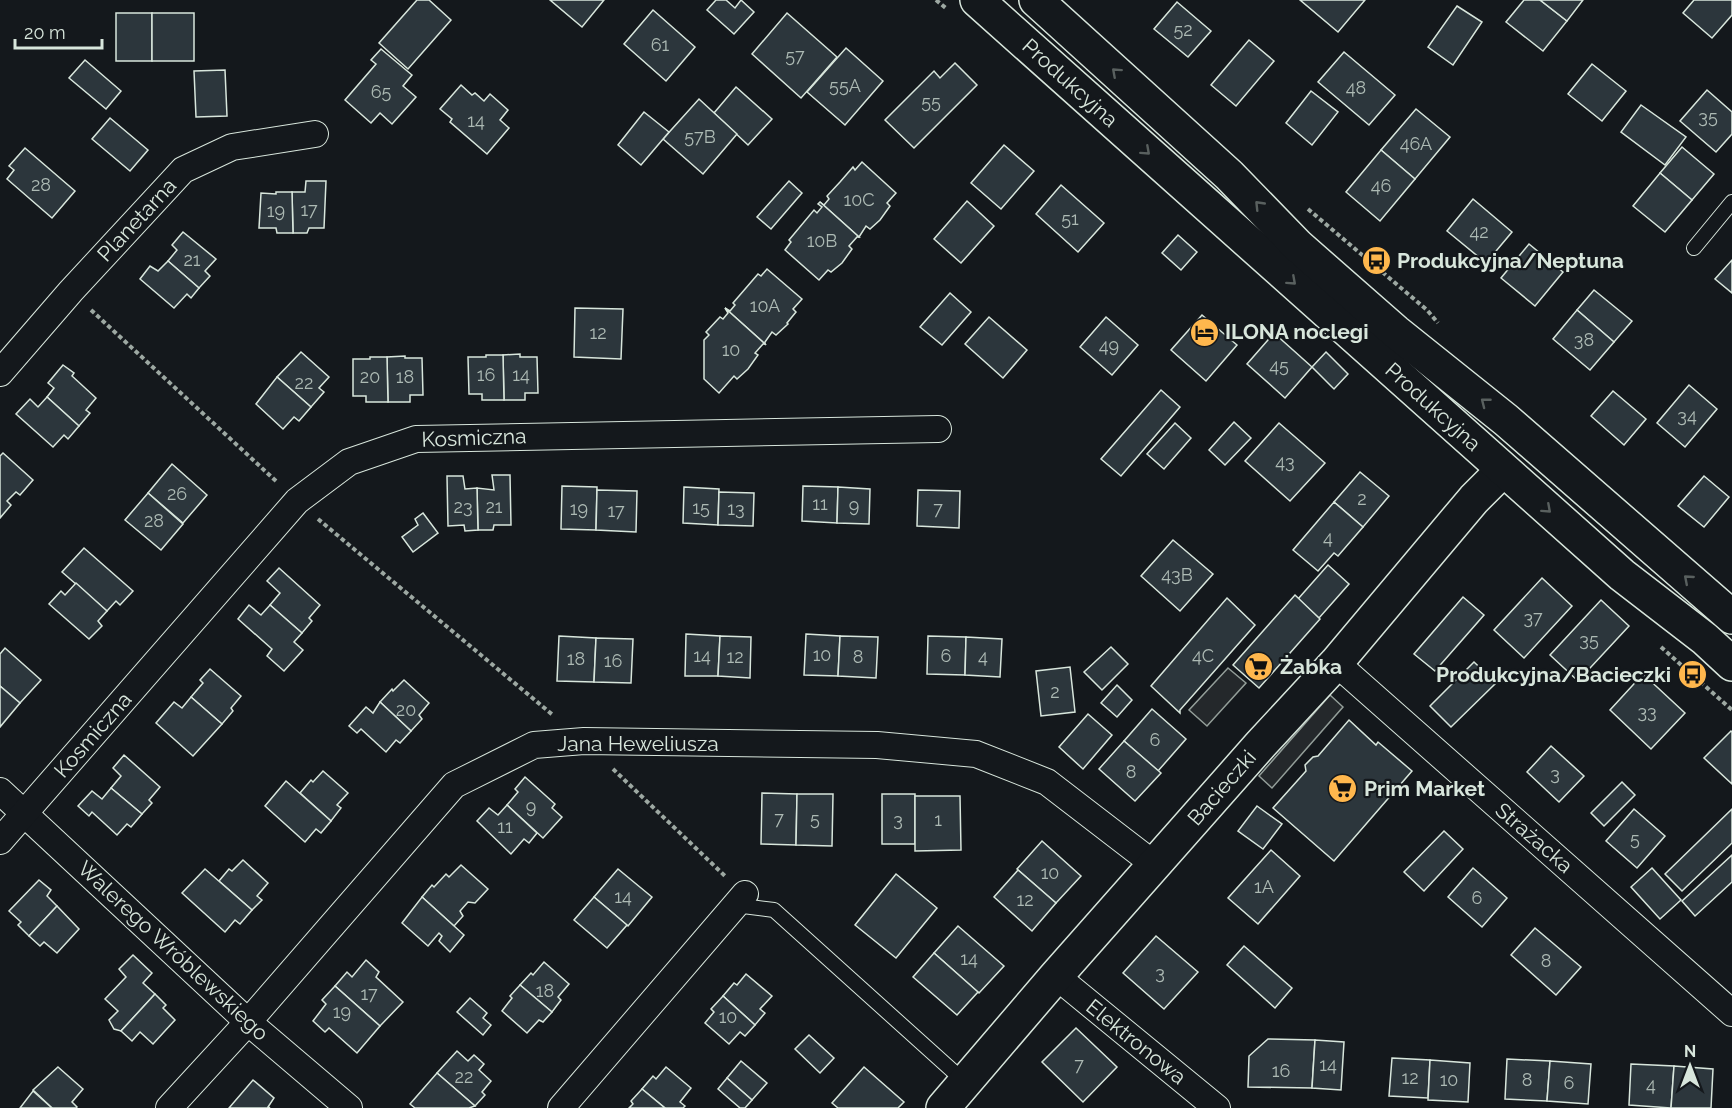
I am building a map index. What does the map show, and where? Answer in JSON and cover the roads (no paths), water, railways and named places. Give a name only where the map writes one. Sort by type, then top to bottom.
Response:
[{"type":"main road","name":"Produkcyjna","points":[[977,0],[1622,575],[1705,639],[1732,664]]},
{"type":"main road","name":"Produkcyjna","points":[[1036,0],[1212,159],[1298,246],[1396,333],[1491,407],[1732,617]]},
{"type":"main road","name":"Bacieczki","points":[[943,1108],[1056,976],[1261,744],[1336,663],[1474,499],[1529,440]]},
{"type":"street","name":"Planetarna","points":[[0,373],[71,291],[183,170],[232,147],[315,134]]},
{"type":"street","name":"Kosmiczna","points":[[0,841],[297,501],[349,462],[416,439],[938,429]]},
{"type":"street","name":"Strażacka","points":[[1336,663],[1732,1013]]},
{"type":"street","name":"Jana Heweliusza","points":[[169,1108],[248,1022],[454,785],[534,746],[584,741],[877,745],[976,754],[1047,782],[1155,865]]},
{"type":"street","name":"Walerego Wróblewskiego","points":[[0,791],[248,1022],[349,1108]]},
{"type":"street","points":[[561,1108],[740,900]]},
{"type":"street","name":"Elektronowa","points":[[1056,976],[1217,1108]]},
{"type":"lane","points":[[1694,248],[1732,202]]},
{"type":"lane","points":[[740,900],[774,910],[965,1082]]},
{"type":"place","name":"Produkcyjna/Neptuna","points":[[1376,261]]},
{"type":"place","name":"ILONA noclegi","points":[[1204,332]]},
{"type":"place","name":"Żabka","points":[[1259,667]]},
{"type":"place","name":"Produkcyjna/Bacieczki","points":[[1692,675]]},
{"type":"place","name":"Prim Market","points":[[1343,789]]}]
